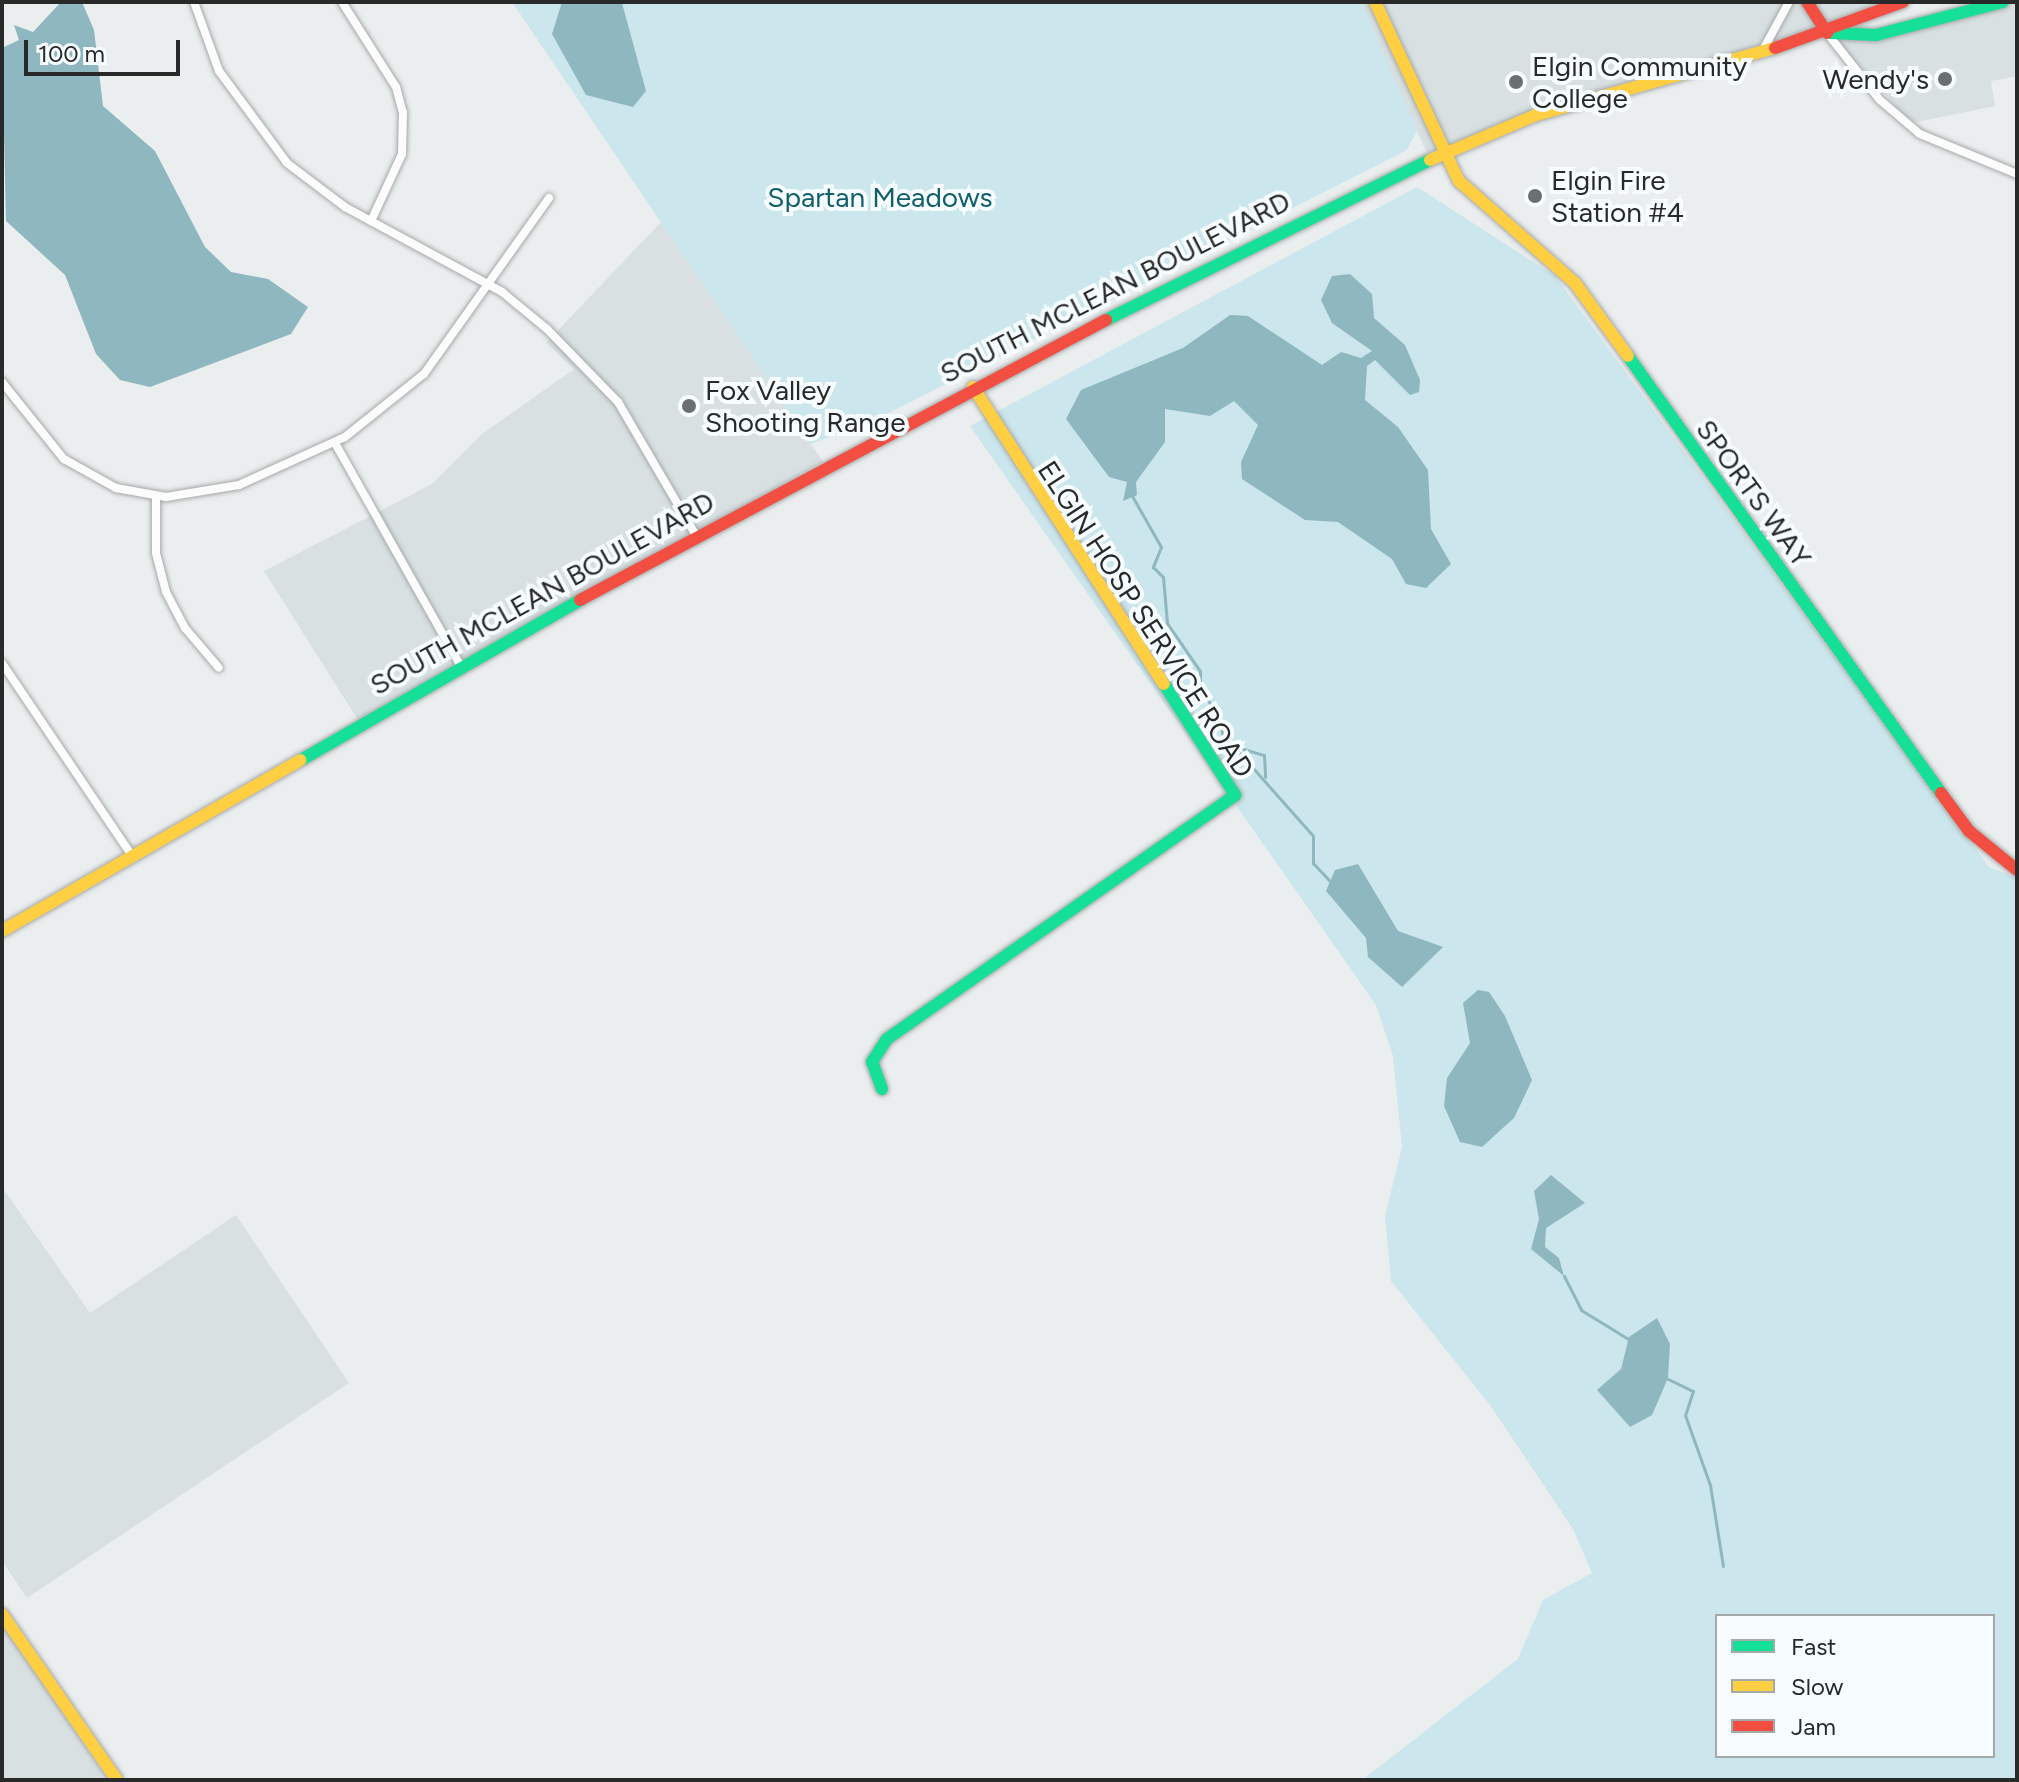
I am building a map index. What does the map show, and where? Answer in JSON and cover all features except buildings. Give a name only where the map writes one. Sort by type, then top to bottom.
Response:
[{"type":"main road","name":"SPORTS WAY","points":[[1375,2],[1442,153],[1473,200],[1575,283],[1969,831],[2017,870]]},
{"type":"main road","points":[[1807,2],[1827,33]]},
{"type":"main road","name":"SOUTH MCLEAN BOULEVARD","points":[[2,931],[460,665],[695,534],[973,387],[1442,153],[1536,115],[1764,48],[1827,33],[1903,2]]},
{"type":"main road","name":"SOUTH MCLEAN BOULEVARD","points":[[1827,33],[1876,35],[2003,2]]},
{"type":"main road","name":"ELGIN HOSP SERVICE ROAD","points":[[882,1089],[872,1062],[887,1039],[1235,795],[973,387]]},
{"type":"main road","points":[[2,1614],[117,1780]]},
{"type":"street","points":[[194,2],[219,71],[263,138],[321,192],[492,286],[579,358],[618,402],[695,534]]},
{"type":"street","points":[[342,2],[392,80],[403,113],[402,154],[371,221]]},
{"type":"street","points":[[1764,48],[1789,2]]},
{"type":"street","points":[[1827,33],[1880,100],[1920,134],[2017,174]]},
{"type":"street","points":[[2,382],[64,459],[116,488],[156,497],[239,485],[335,443],[424,374],[492,286],[549,198]]},
{"type":"street","points":[[335,443],[460,665]]},
{"type":"street","points":[[156,497],[155,543],[166,592],[185,628],[219,668]]},
{"type":"street","points":[[2,663],[131,854]]},
{"type":"shaded area","points":[[61,2],[82,2],[94,30],[103,106],[155,151],[205,247],[231,272],[268,279],[308,307],[291,334],[150,387],[120,380],[96,354],[65,275],[6,221],[2,48],[19,40],[14,25],[33,32]]},
{"type":"shaded area","points":[[562,2],[622,3],[646,91],[633,107],[586,95],[552,34]]},
{"type":"shaded area","name":"Elgin Community College","points":[[1357,2],[1802,2],[1822,32],[1605,89],[1427,153]]},
{"type":"shaded area","points":[[1810,2],[1891,2],[1828,30]]},
{"type":"shaded area","points":[[2017,2],[2017,76],[1991,81],[1995,106],[1911,123],[1833,36],[1877,37]]},
{"type":"shaded area","points":[[661,222],[823,462],[358,720],[264,571],[432,484],[482,434],[574,369],[546,343]]},
{"type":"shaded area","points":[[1350,274],[1372,294],[1374,318],[1405,345],[1420,380],[1419,392],[1410,395],[1375,360],[1367,366],[1365,400],[1398,427],[1428,470],[1431,529],[1451,564],[1426,588],[1406,584],[1392,559],[1338,522],[1305,520],[1242,479],[1241,462],[1258,425],[1234,401],[1210,416],[1165,409],[1165,442],[1136,482],[1137,495],[1123,501],[1127,482],[1109,477],[1066,419],[1081,390],[1183,348],[1230,315],[1248,316],[1322,365],[1341,352],[1361,358],[1372,351],[1332,323],[1321,300],[1332,276]]},
{"type":"shaded area","points":[[1358,864],[1398,931],[1443,947],[1402,987],[1368,957],[1366,938],[1326,891],[1335,870]]},
{"type":"shaded area","points":[[1478,990],[1489,992],[1505,1016],[1532,1080],[1514,1118],[1482,1147],[1460,1142],[1444,1106],[1447,1078],[1470,1043],[1463,1003]]},
{"type":"shaded area","points":[[1551,1175],[1585,1203],[1546,1228],[1545,1247],[1559,1258],[1564,1276],[1531,1249],[1539,1219],[1534,1191]]},
{"type":"shaded area","points":[[2,1187],[90,1313],[236,1215],[349,1383],[27,1598],[2,1561]]},
{"type":"shaded area","points":[[1657,1318],[1670,1344],[1668,1378],[1652,1415],[1630,1427],[1597,1390],[1621,1369],[1629,1337]]},
{"type":"shaded area","points":[[2,1624],[108,1780],[2,1780]]},
{"type":"green space","name":"Spartan Meadows","points":[[512,2],[1361,2],[1417,131],[1407,150],[879,418],[811,444]]},
{"type":"green space","points":[[1417,187],[1555,276],[1989,867],[2017,878],[2017,1780],[1362,1780],[1518,1659],[1543,1600],[1592,1573],[1573,1529],[1490,1405],[1391,1281],[1385,1216],[1402,1147],[1393,1056],[1376,1005],[970,426]]},
{"type":"waterway","points":[[1131,494],[1161,547],[1153,567],[1163,577],[1167,623],[1200,671],[1200,690],[1221,718],[1222,733],[1313,836],[1313,863],[1331,882]]},
{"type":"waterway","points":[[1237,747],[1264,755],[1265,777]]},
{"type":"waterway","points":[[1564,1276],[1581,1310],[1630,1340]]},
{"type":"waterway","points":[[1666,1378],[1693,1391],[1685,1415],[1710,1485],[1723,1566]]},
{"type":"traffic: fast","points":[[1830,33],[1876,35],[2003,2]]},
{"type":"traffic: fast","points":[[1106,320],[1430,160]]},
{"type":"traffic: fast","points":[[1628,356],[1941,793]]},
{"type":"traffic: fast","points":[[301,760],[580,600]]},
{"type":"traffic: fast","points":[[882,1089],[872,1062],[887,1039],[1235,795],[1164,684]]},
{"type":"traffic: slow","points":[[1375,2],[1459,181],[1575,283],[1628,356]]},
{"type":"traffic: slow","points":[[1430,160],[1536,115],[1775,48]]},
{"type":"traffic: slow","points":[[973,387],[1164,684]]},
{"type":"traffic: slow","points":[[2,931],[301,760]]},
{"type":"traffic: slow","points":[[2,1614],[117,1780]]},
{"type":"traffic: jam","points":[[1807,2],[1827,33]]},
{"type":"traffic: jam","points":[[1775,48],[1903,2]]},
{"type":"traffic: jam","points":[[580,600],[1106,320]]},
{"type":"traffic: jam","points":[[1941,793],[1969,831],[2017,870]]},
{"type":"place","name":"Wendy's","points":[[1945,79]]},
{"type":"place","name":"Elgin Community College","points":[[1516,82]]},
{"type":"place","name":"Elgin Fire Station #4","points":[[1535,196]]},
{"type":"place","name":"Fox Valley Shooting Range","points":[[689,406]]}]
